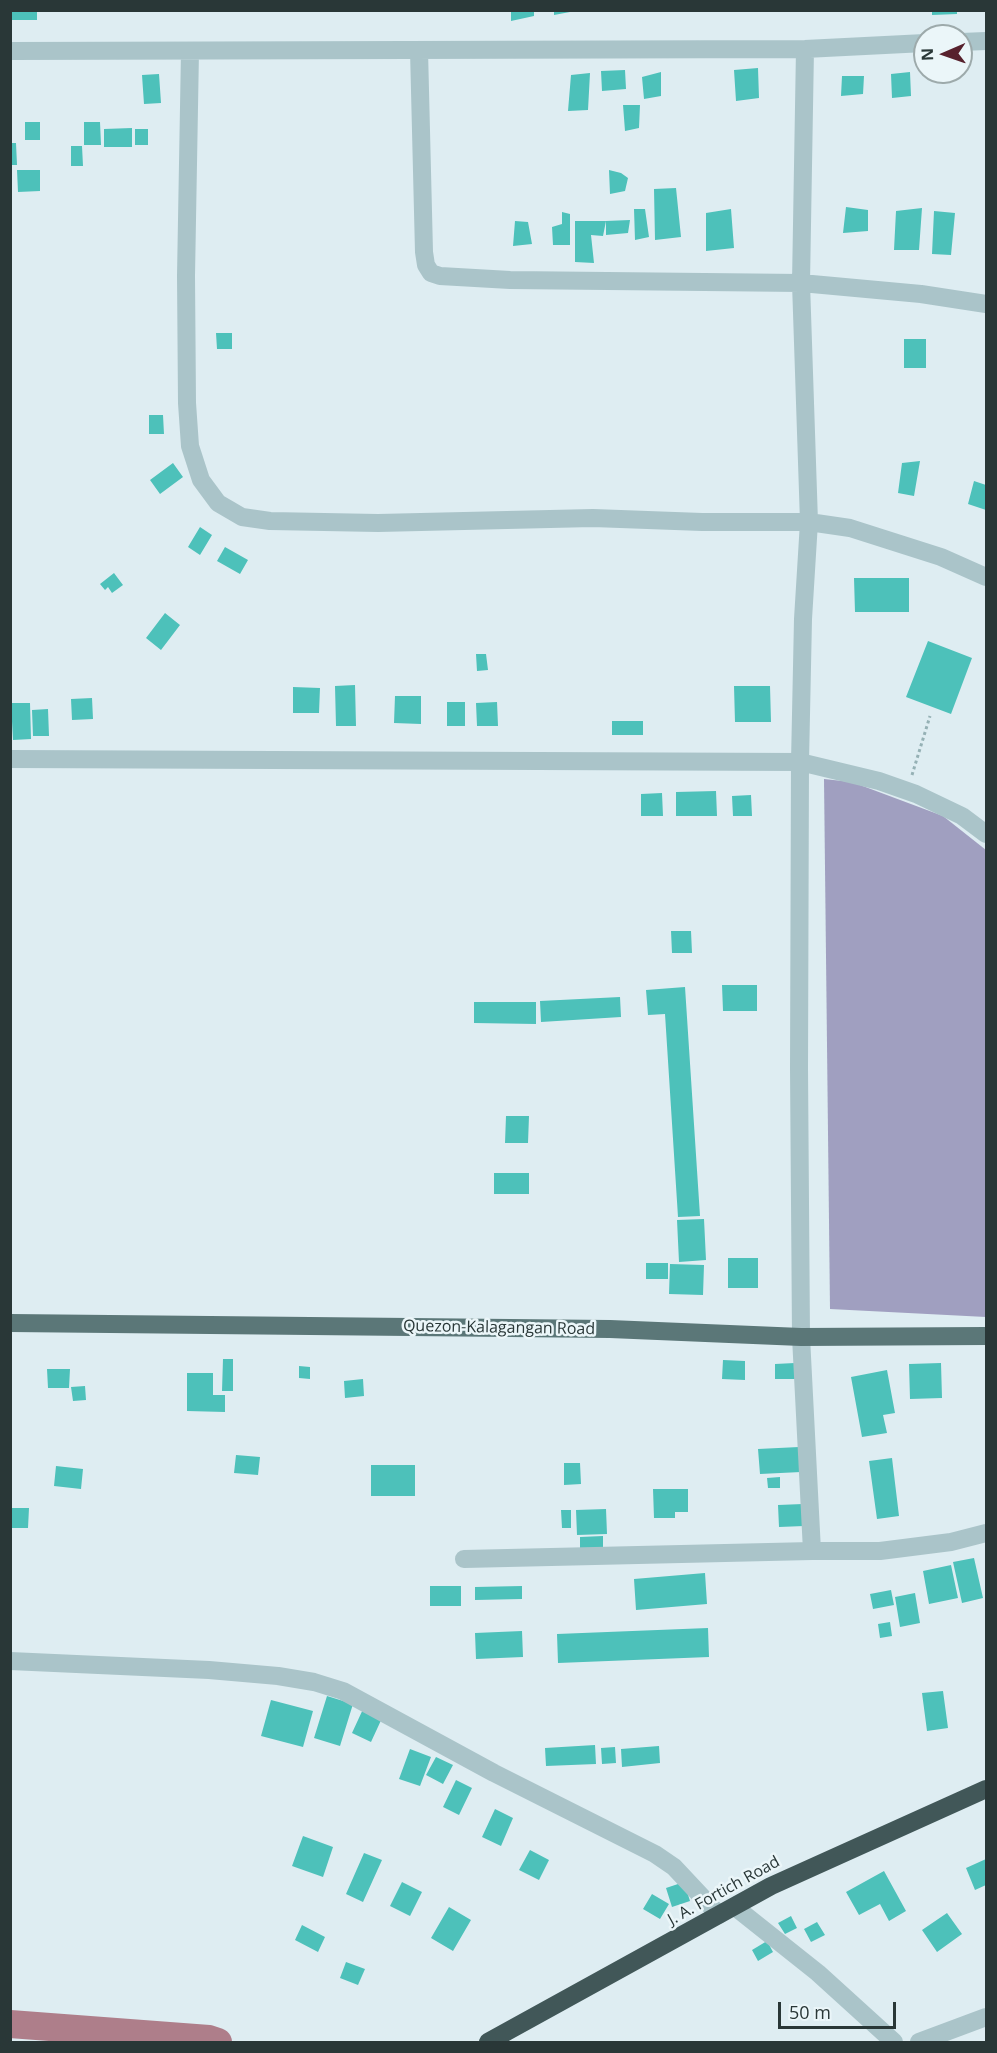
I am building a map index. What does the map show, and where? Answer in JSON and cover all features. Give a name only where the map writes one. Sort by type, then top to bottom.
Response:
[{"type":"highway","name":"J. A. Fortich Road","points":[[488,2043],[802,1870],[987,1789]]},
{"type":"main road","name":"Quezon-Kalagangan Road","points":[[10,1323],[610,1329],[801,1336],[987,1336]]},
{"type":"street","points":[[10,51],[805,49],[913,44]]},
{"type":"street","points":[[805,49],[801,283],[808,522],[800,762],[801,1336],[812,1551]]},
{"type":"street","points":[[419,50],[424,252],[426,265],[431,273],[440,276],[510,280],[801,283],[921,294],[987,304]]},
{"type":"street","points":[[190,51],[186,276],[187,403],[190,446],[201,480],[218,503],[242,518],[270,521],[378,523],[593,518],[702,522],[808,522],[850,528],[941,557],[987,577]]},
{"type":"street","points":[[10,759],[800,762],[869,778],[907,790],[962,816],[987,834]]},
{"type":"street","points":[[464,1559],[880,1551],[951,1542],[987,1533]]},
{"type":"street","points":[[10,1661],[266,1674],[314,1682],[343,1690],[494,1773],[655,1854],[727,1911],[818,1973],[894,2043]]},
{"type":"street","points":[[919,2043],[987,2017]]},
{"type":"path","points":[[907,790],[930,716]]},
{"type":"shaded area","points":[[824,779],[852,782],[943,816],[986,850],[986,1317],[830,1309]]},
{"type":"building","points":[[12,10],[37,10],[37,20],[12,20]]},
{"type":"building","points":[[511,10],[534,10],[534,16],[511,21]]},
{"type":"building","points":[[554,10],[570,10],[570,12],[554,15]]},
{"type":"building","points":[[932,10],[957,10],[957,14],[932,15]]},
{"type":"building","points":[[758,68],[759,98],[736,101],[734,70]]},
{"type":"building","points":[[625,70],[626,89],[602,91],[601,71]]},
{"type":"building","points":[[661,72],[661,96],[644,99],[642,77]]},
{"type":"building","points":[[910,72],[911,96],[892,98],[891,74]]},
{"type":"building","points":[[590,73],[588,110],[568,111],[571,75]]},
{"type":"building","points":[[159,74],[161,103],[144,104],[142,75]]},
{"type":"building","points":[[842,76],[864,76],[863,94],[841,96]]},
{"type":"building","points":[[623,105],[640,105],[639,128],[625,131]]},
{"type":"building","points":[[25,122],[40,122],[40,140],[25,140]]},
{"type":"building","points":[[84,122],[100,122],[101,145],[84,145]]},
{"type":"building","points":[[132,128],[132,147],[104,147],[104,129]]},
{"type":"building","points":[[135,129],[148,129],[148,145],[135,145]]},
{"type":"building","points":[[10,143],[16,143],[17,165],[10,165]]},
{"type":"building","points":[[71,146],[82,146],[83,166],[71,166]]},
{"type":"building","points":[[17,170],[40,170],[40,191],[18,192]]},
{"type":"building","points":[[609,170],[621,173],[628,178],[625,191],[610,194]]},
{"type":"building","points":[[676,188],[681,237],[655,240],[654,189]]},
{"type":"building","points":[[846,207],[868,210],[868,231],[843,233]]},
{"type":"building","points":[[922,208],[919,250],[894,250],[896,211]]},
{"type":"building","points":[[634,209],[645,209],[649,237],[635,240]]},
{"type":"building","points":[[731,209],[734,248],[706,251],[706,213]]},
{"type":"building","points":[[934,211],[955,213],[951,255],[932,254]]},
{"type":"building","points":[[562,212],[570,214],[570,245],[553,245],[552,227],[562,224]]},
{"type":"building","points":[[630,220],[628,233],[606,235],[606,221]]},
{"type":"building","points":[[515,221],[528,222],[532,244],[513,246]]},
{"type":"building","points":[[575,221],[606,221],[603,236],[591,235],[594,263],[575,262]]},
{"type":"building","points":[[216,333],[232,333],[232,349],[217,349]]},
{"type":"building","points":[[904,339],[926,339],[926,368],[904,368]]},
{"type":"building","points":[[149,415],[163,415],[164,434],[149,434]]},
{"type":"building","points":[[920,461],[914,496],[898,493],[902,463]]},
{"type":"building","points":[[173,463],[183,477],[160,494],[150,480]]},
{"type":"building","points":[[974,481],[986,485],[986,510],[968,504]]},
{"type":"building","points":[[200,527],[212,535],[200,555],[188,547]]},
{"type":"building","points":[[225,547],[248,560],[240,574],[217,561]]},
{"type":"building","points":[[114,573],[123,585],[112,593],[108,587],[105,590],[100,584]]},
{"type":"building","points":[[854,578],[909,578],[909,612],[855,612]]},
{"type":"building","points":[[165,613],[180,625],[161,650],[146,638]]},
{"type":"building","points":[[928,641],[972,658],[951,714],[906,697]]},
{"type":"building","points":[[476,654],[486,654],[488,670],[477,671]]},
{"type":"building","points":[[355,685],[356,726],[336,726],[335,686]]},
{"type":"building","points":[[734,686],[770,686],[771,722],[735,722]]},
{"type":"building","points":[[293,687],[320,688],[319,713],[293,713]]},
{"type":"building","points":[[395,696],[421,696],[421,724],[394,723]]},
{"type":"building","points":[[92,698],[93,719],[72,720],[71,699]]},
{"type":"building","points":[[447,702],[465,702],[465,726],[447,726]]},
{"type":"building","points":[[497,702],[498,726],[477,726],[476,703]]},
{"type":"building","points":[[11,703],[30,703],[31,739],[13,740]]},
{"type":"building","points":[[48,709],[49,736],[33,736],[32,710]]},
{"type":"building","points":[[612,721],[643,721],[643,735],[612,735]]},
{"type":"building","points":[[716,791],[717,816],[676,816],[676,792]]},
{"type":"building","points":[[662,793],[663,816],[641,816],[641,794]]},
{"type":"building","points":[[751,795],[752,816],[733,816],[732,796]]},
{"type":"building","points":[[671,931],[691,931],[692,953],[672,953]]},
{"type":"building","points":[[722,985],[757,985],[757,1011],[723,1011]]},
{"type":"building","points":[[685,987],[700,1216],[678,1217],[665,1014],[648,1015],[646,990]]},
{"type":"building","points":[[620,997],[621,1017],[541,1022],[540,1001]]},
{"type":"building","points":[[474,1002],[536,1002],[536,1024],[474,1023]]},
{"type":"building","points":[[506,1116],[529,1116],[528,1143],[505,1143]]},
{"type":"building","points":[[494,1173],[529,1173],[529,1194],[494,1194]]},
{"type":"building","points":[[704,1219],[706,1260],[679,1262],[677,1220]]},
{"type":"building","points":[[728,1258],[758,1258],[758,1288],[728,1288]]},
{"type":"building","points":[[646,1263],[668,1263],[668,1279],[646,1279]]},
{"type":"building","points":[[670,1264],[704,1265],[703,1295],[669,1294]]},
{"type":"building","points":[[223,1359],[233,1359],[233,1391],[222,1391]]},
{"type":"building","points":[[723,1360],[745,1361],[745,1380],[722,1379]]},
{"type":"building","points":[[795,1363],[796,1379],[775,1379],[775,1364]]},
{"type":"building","points":[[941,1363],[942,1398],[910,1399],[909,1364]]},
{"type":"building","points":[[299,1366],[310,1367],[310,1379],[299,1378]]},
{"type":"building","points":[[47,1369],[70,1369],[69,1388],[48,1388]]},
{"type":"building","points":[[887,1370],[895,1413],[883,1415],[887,1433],[862,1437],[851,1377]]},
{"type":"building","points":[[187,1373],[213,1373],[213,1395],[225,1395],[225,1412],[187,1411]]},
{"type":"building","points":[[363,1379],[364,1396],[345,1398],[344,1381]]},
{"type":"building","points":[[85,1386],[86,1400],[73,1401],[71,1387]]},
{"type":"building","points":[[799,1447],[801,1472],[760,1474],[758,1449]]},
{"type":"building","points":[[236,1455],[260,1457],[258,1475],[234,1473]]},
{"type":"building","points":[[892,1458],[899,1516],[877,1519],[869,1461]]},
{"type":"building","points":[[564,1463],[580,1463],[581,1484],[564,1485]]},
{"type":"building","points":[[371,1465],[415,1465],[415,1496],[371,1496]]},
{"type":"building","points":[[56,1466],[83,1469],[81,1489],[54,1486]]},
{"type":"building","points":[[780,1477],[780,1488],[768,1488],[767,1478]]},
{"type":"building","points":[[653,1489],[688,1489],[688,1512],[675,1512],[675,1518],[654,1518]]},
{"type":"building","points":[[803,1504],[804,1526],[779,1527],[778,1505]]},
{"type":"building","points":[[10,1508],[29,1508],[28,1528],[10,1528]]},
{"type":"building","points":[[606,1509],[607,1534],[577,1535],[576,1510]]},
{"type":"building","points":[[561,1510],[571,1510],[571,1528],[562,1528]]},
{"type":"building","points":[[603,1536],[603,1552],[580,1552],[580,1537]]},
{"type":"building","points":[[974,1558],[983,1598],[962,1603],[953,1562]]},
{"type":"building","points":[[951,1565],[958,1598],[929,1604],[923,1571]]},
{"type":"building","points":[[705,1573],[707,1604],[636,1610],[634,1579]]},
{"type":"building","points":[[430,1586],[461,1586],[461,1606],[430,1606]]},
{"type":"building","points":[[522,1586],[522,1599],[475,1600],[475,1587]]},
{"type":"building","points":[[891,1590],[894,1605],[873,1609],[870,1594]]},
{"type":"building","points":[[915,1593],[920,1623],[900,1627],[895,1597]]},
{"type":"building","points":[[890,1622],[892,1636],[880,1638],[878,1624]]},
{"type":"building","points":[[708,1628],[709,1657],[558,1663],[557,1634]]},
{"type":"building","points":[[522,1631],[523,1657],[476,1659],[475,1633]]},
{"type":"building","points":[[943,1691],[948,1728],[927,1731],[922,1693]]},
{"type":"building","points":[[327,1696],[353,1704],[340,1746],[314,1738]]},
{"type":"building","points":[[271,1700],[313,1711],[303,1747],[261,1736]]},
{"type":"building","points":[[364,1707],[383,1716],[371,1742],[352,1733]]},
{"type":"building","points":[[595,1745],[596,1764],[546,1766],[545,1748]]},
{"type":"building","points":[[659,1746],[660,1763],[622,1767],[621,1749]]},
{"type":"building","points":[[615,1747],[616,1763],[602,1764],[601,1748]]},
{"type":"building","points":[[410,1749],[431,1757],[420,1786],[399,1779]]},
{"type":"building","points":[[436,1757],[453,1765],[443,1784],[426,1775]]},
{"type":"building","points":[[456,1780],[472,1788],[459,1815],[443,1807]]},
{"type":"building","points":[[495,1809],[513,1818],[501,1846],[482,1837]]},
{"type":"building","points":[[303,1836],[333,1847],[323,1877],[292,1866]]},
{"type":"building","points":[[530,1850],[549,1860],[539,1880],[519,1870]]},
{"type":"building","points":[[364,1853],[382,1860],[363,1902],[346,1894]]},
{"type":"building","points":[[986,1859],[986,1885],[975,1890],[966,1868]]},
{"type":"building","points":[[884,1871],[906,1911],[889,1921],[880,1904],[859,1915],[846,1892]]},
{"type":"building","points":[[402,1882],[422,1892],[410,1916],[390,1906]]},
{"type":"building","points":[[684,1882],[690,1901],[672,1907],[666,1888]]},
{"type":"building","points":[[652,1894],[669,1904],[660,1919],[643,1909]]},
{"type":"building","points":[[449,1907],[471,1920],[453,1951],[431,1938]]},
{"type":"building","points":[[947,1913],[962,1934],[937,1952],[922,1930]]},
{"type":"building","points":[[791,1916],[797,1928],[785,1934],[778,1923]]},
{"type":"building","points":[[817,1922],[825,1935],[811,1942],[804,1929]]},
{"type":"building","points":[[302,1925],[325,1937],[318,1952],[295,1940]]},
{"type":"building","points":[[767,1941],[773,1952],[758,1961],[752,1950]]},
{"type":"building","points":[[346,1962],[365,1969],[358,1985],[340,1978]]},
{"type":"waterway","points":[[10,2024],[209,2039],[218,2042]]}]
